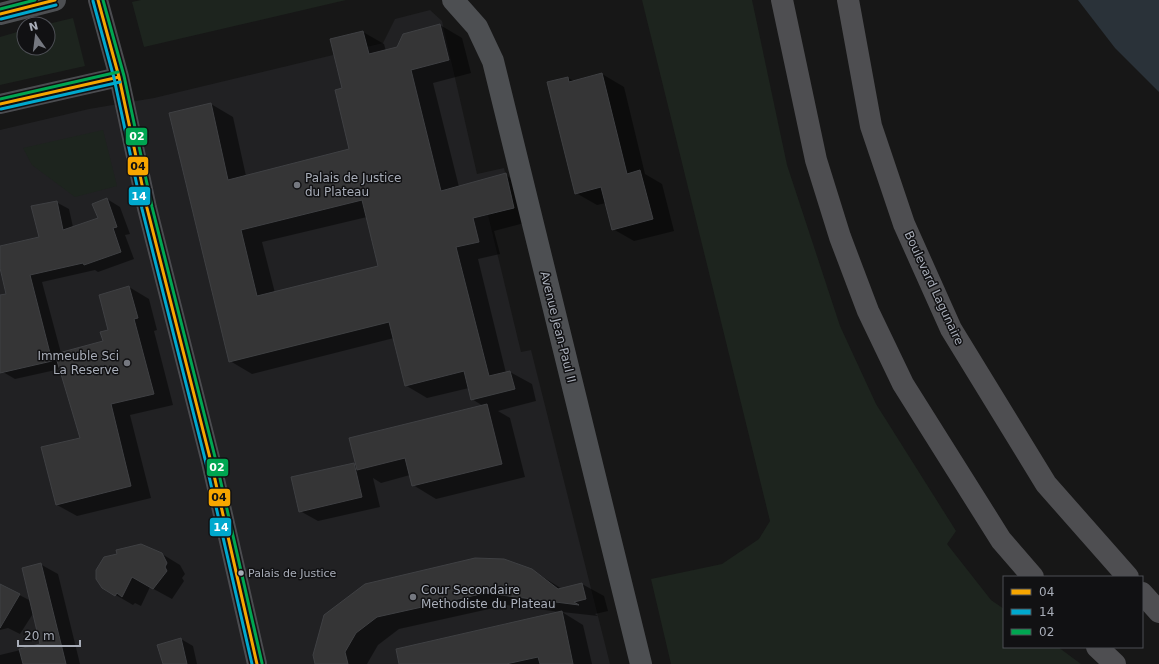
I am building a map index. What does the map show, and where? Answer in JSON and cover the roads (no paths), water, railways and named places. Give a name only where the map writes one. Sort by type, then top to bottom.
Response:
[{"type":"highway","points":[[782,0],[816,160],[840,237],[868,311],[903,384],[1001,540],[1032,576]]},
{"type":"highway","name":"Boulevard Lagunaire","points":[[848,0],[871,126],[904,224],[951,330],[1046,484],[1127,576]]},
{"type":"highway","points":[[1143,594],[1159,612]]},
{"type":"highway","points":[[1098,648],[1115,664]]},
{"type":"main road","points":[[0,14],[55,0]]},
{"type":"main road","name":"Avenue Jean-Paul II","points":[[453,0],[477,27],[493,61],[641,664]]},
{"type":"street","points":[[98,0],[119,77],[147,208],[211,462],[257,664]]},
{"type":"street","points":[[0,104],[119,77]]},
{"type":"place","name":"Palais de Justice du Plateau","points":[[297,185]]},
{"type":"place","name":"Immeuble Sci La Reserve","points":[[127,363]]},
{"type":"place","name":"Palais de Justice","points":[[241,573]]},
{"type":"place","name":"Cour Secondaire Methodiste du Plateau","points":[[413,597]]}]
